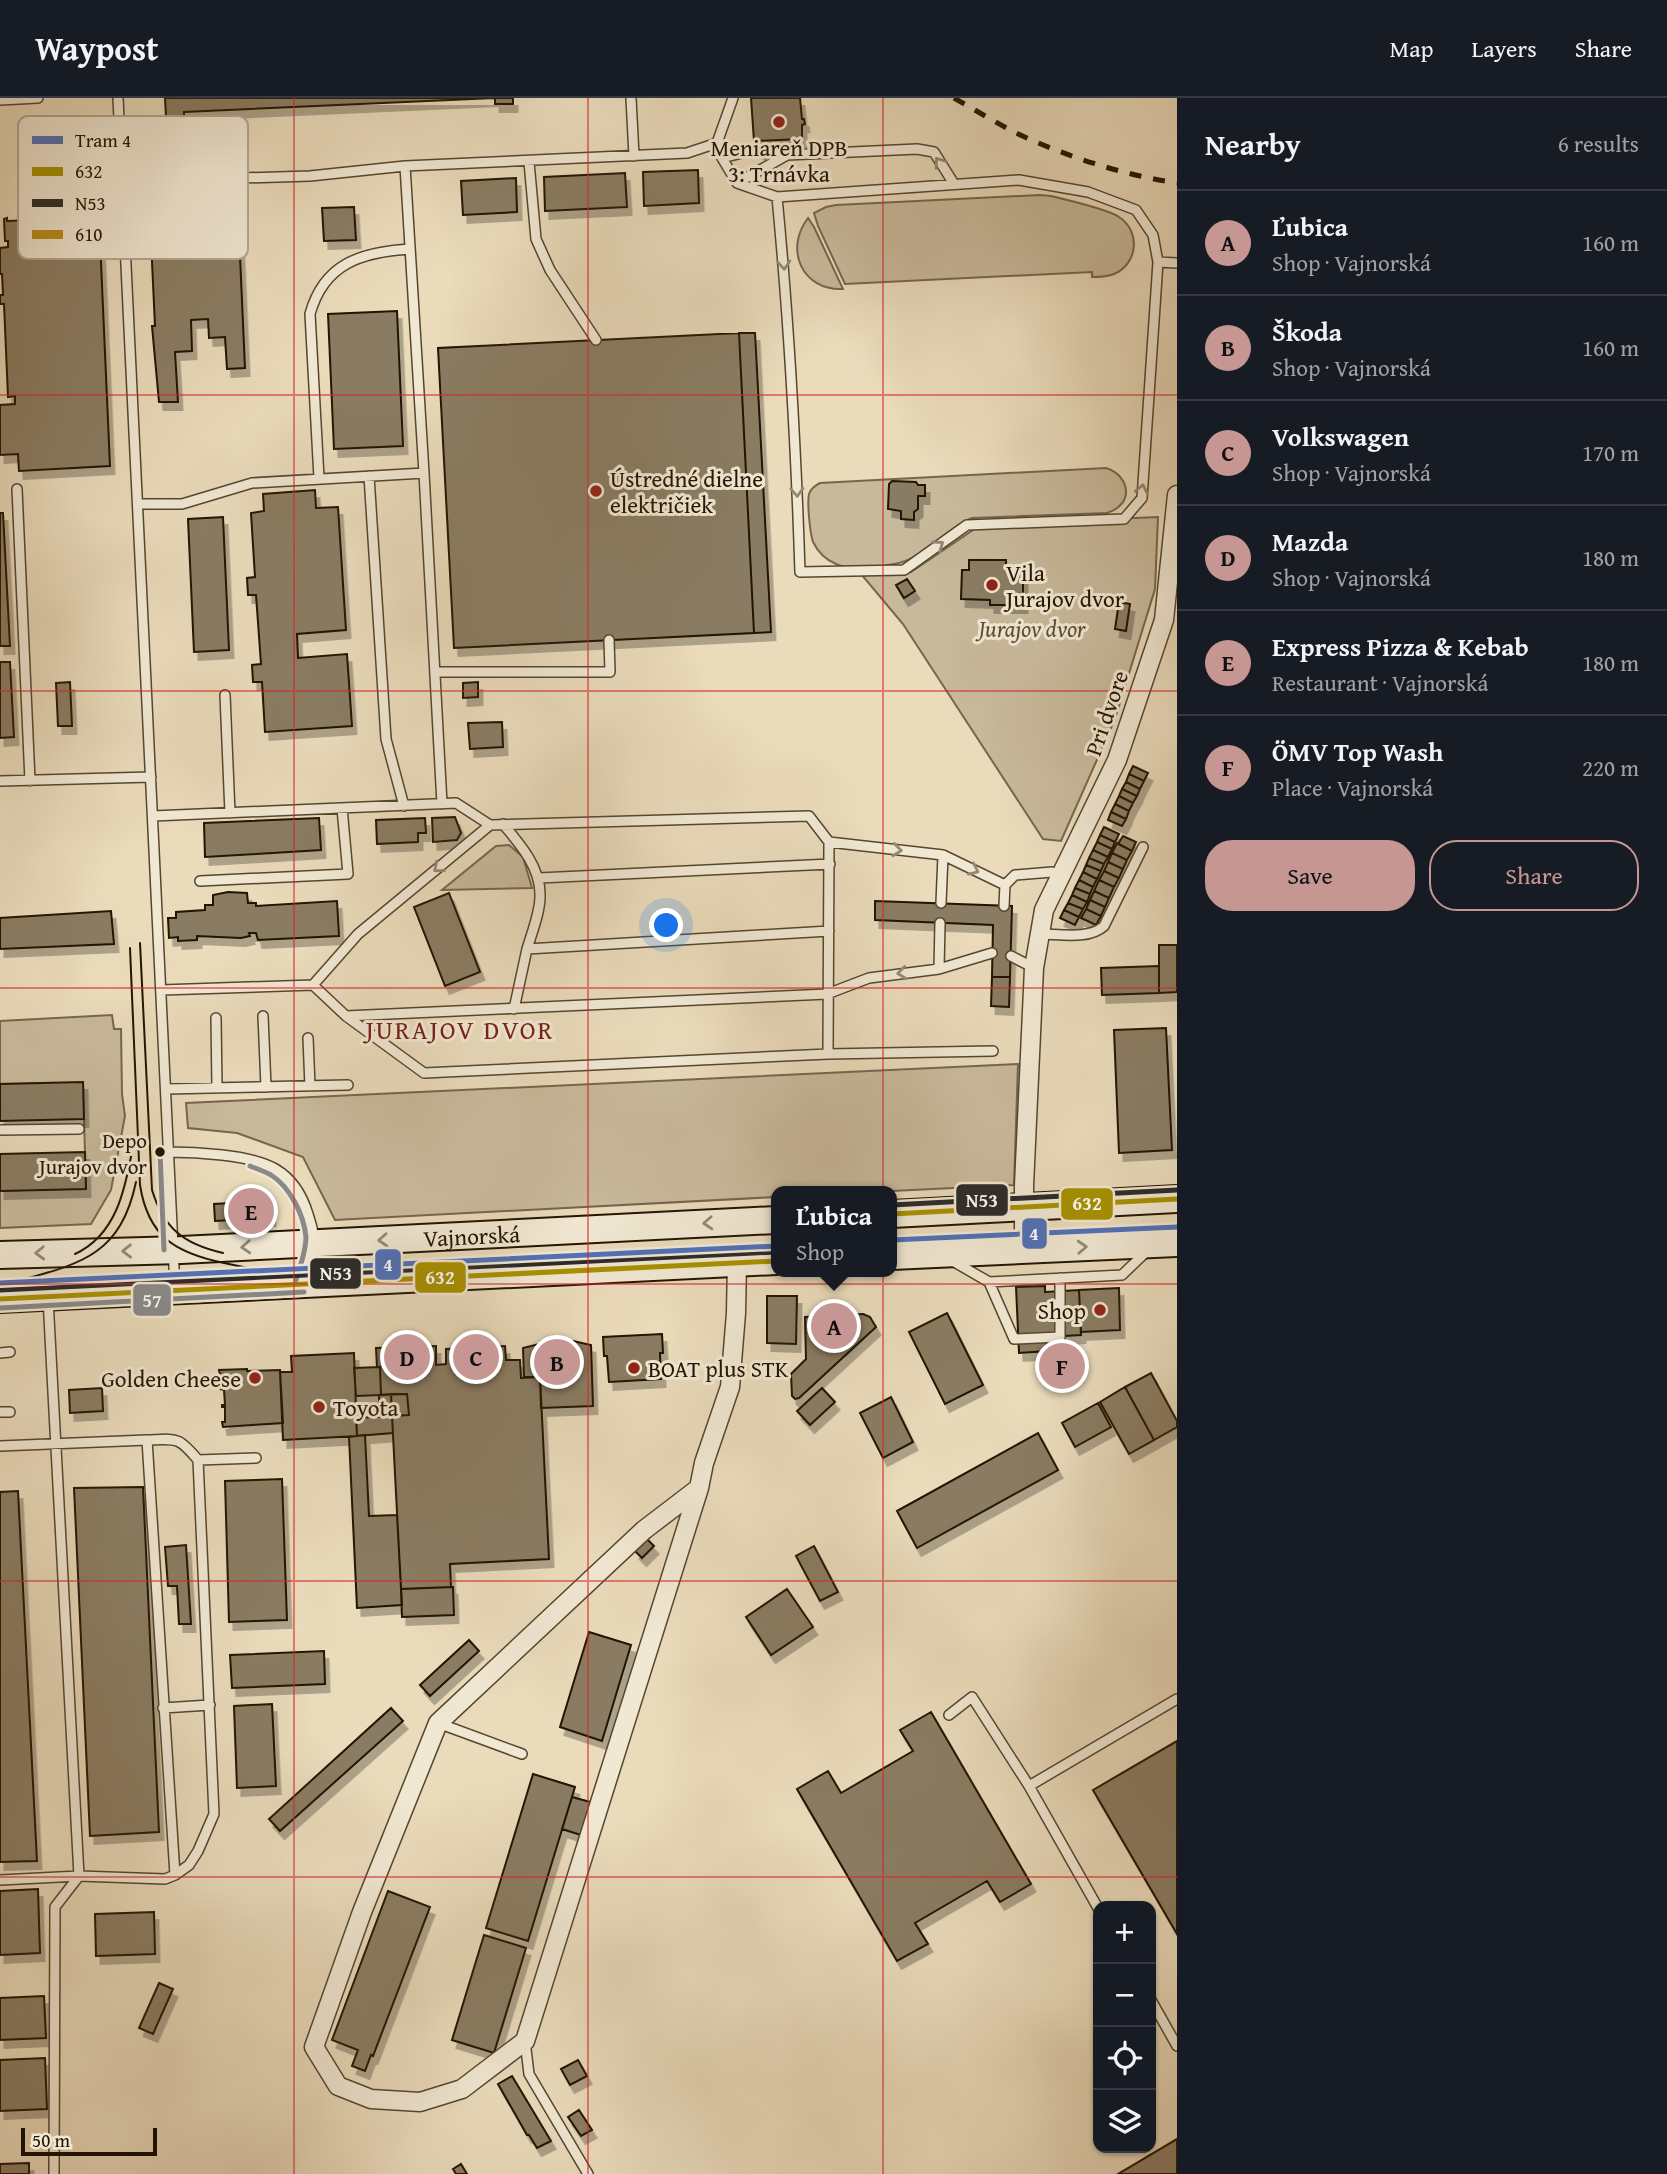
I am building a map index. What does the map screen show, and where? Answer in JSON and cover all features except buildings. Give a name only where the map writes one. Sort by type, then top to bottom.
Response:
[{"type":"main road","points":[[897,1214],[1177,1199]]},
{"type":"main road","name":"Vajnorská","points":[[0,1255],[173,1251],[771,1220]]},
{"type":"main road","points":[[897,1256],[1166,1243]]},
{"type":"main road","name":"Vajnorská","points":[[0,1299],[771,1261]]},
{"type":"street","name":"Pri dvore","points":[[1024,1250],[1034,968],[1044,910],[1117,760],[1164,620],[1177,495]]},
{"type":"street","points":[[699,1488],[644,1530],[438,1723],[362,1912],[314,2047],[338,2086],[371,2099],[420,2102],[462,2089],[524,2041],[699,1488],[704,1463],[730,1387],[737,1263]]},
{"type":"lane","points":[[0,100],[38,98]]},
{"type":"lane","points":[[118,98],[119,116]]},
{"type":"lane","points":[[631,98],[634,156]]},
{"type":"lane","points":[[733,98],[717,143],[722,158],[737,183],[777,197],[1019,180],[1088,192],[1136,210],[1153,235],[1157,261],[1142,498],[1124,519],[967,525],[904,570],[800,572],[787,306],[777,197]]},
{"type":"lane","points":[[248,179],[310,176],[405,166],[687,153],[717,143]]},
{"type":"lane","points":[[722,158],[746,152],[787,155],[917,149],[934,152],[954,184]]},
{"type":"lane","points":[[737,183],[787,155]]},
{"type":"lane","points":[[528,162],[536,239],[550,270],[596,340]]},
{"type":"lane","points":[[405,166],[442,804]]},
{"type":"lane","points":[[319,478],[310,314],[313,303],[319,289],[349,262],[376,252],[410,249]]},
{"type":"lane","points":[[126,259],[175,1290]]},
{"type":"lane","points":[[1157,261],[1177,262]]},
{"type":"lane","points":[[138,504],[182,503],[252,483],[424,473]]},
{"type":"lane","points":[[369,476],[386,740],[404,806]]},
{"type":"lane","points":[[17,489],[30,781]]},
{"type":"lane","points":[[435,672],[610,671],[609,640]]},
{"type":"lane","points":[[225,695],[230,813]]},
{"type":"lane","points":[[0,781],[151,777]]},
{"type":"lane","points":[[153,816],[456,803],[490,825]]},
{"type":"lane","points":[[200,881],[348,874],[342,808]]},
{"type":"lane","points":[[313,985],[358,934],[490,825],[809,816],[829,842],[828,1054]]},
{"type":"lane","points":[[503,824],[521,846],[539,878],[540,896],[514,1009]]},
{"type":"lane","points":[[829,842],[943,855],[1005,885]]},
{"type":"lane","points":[[1040,934],[1088,934],[1100,930],[1143,847]]},
{"type":"lane","points":[[941,903],[943,855]]},
{"type":"lane","points":[[539,878],[830,864]]},
{"type":"lane","points":[[1004,906],[1005,885],[1015,875],[1052,872],[1061,875]]},
{"type":"lane","points":[[939,969],[940,923]]},
{"type":"lane","points":[[527,949],[829,931]]},
{"type":"lane","points":[[346,1016],[827,994],[869,978],[939,969],[992,953]]},
{"type":"lane","points":[[1011,956],[1034,968]]},
{"type":"lane","points":[[161,990],[313,985],[346,1016],[424,1073],[828,1054],[993,1051]]},
{"type":"lane","points":[[263,1016],[266,1087]]},
{"type":"lane","points":[[215,1018],[217,1088]]},
{"type":"lane","points":[[309,1038],[310,1086]]},
{"type":"lane","points":[[166,1089],[348,1085]]},
{"type":"lane","points":[[0,1130],[79,1129]]},
{"type":"lane","points":[[169,1152],[253,1158],[277,1168],[292,1181],[304,1202],[313,1229],[314,1243],[304,1283]]},
{"type":"lane","points":[[941,1254],[989,1282],[1060,1279],[1122,1275],[1166,1243]]},
{"type":"lane","points":[[989,1282],[1014,1339],[1060,1337],[1060,1279]]},
{"type":"lane","points":[[48,1296],[79,1876],[55,1907],[54,2174]]},
{"type":"lane","points":[[147,1440],[175,1875]]},
{"type":"lane","points":[[0,1446],[176,1440],[183,1443],[198,1460],[214,1814],[189,1865],[165,1879],[79,1876],[0,1880]]},
{"type":"lane","points":[[198,1460],[256,1458]]},
{"type":"lane","points":[[949,1715],[972,1697],[1029,1786],[1094,1901]]},
{"type":"lane","points":[[1029,1786],[1177,1699]]},
{"type":"lane","points":[[163,1708],[210,1705]]},
{"type":"lane","points":[[438,1723],[522,1755]]},
{"type":"lane","points":[[1156,2009],[1177,2046]]},
{"type":"lane","points":[[524,2041],[529,2074],[588,2174]]},
{"type":"green space","points":[[1040,195],[1087,205],[1119,217],[1131,230],[1133,239],[1134,247],[1128,263],[1114,274],[1101,277],[1092,277],[1092,272],[845,284],[814,213],[836,205]]},
{"type":"green space","points":[[808,218],[843,289],[829,288],[817,283],[801,266],[798,242]]},
{"type":"green space","points":[[1106,468],[1120,477],[1126,491],[1122,504],[1116,509],[1107,513],[972,518],[915,556],[894,564],[865,568],[842,566],[823,555],[812,538],[809,494],[812,488],[820,483]]},
{"type":"green space","name":"Jurajov dvor","points":[[1158,517],[1155,589],[1115,719],[1061,841],[1043,839],[903,624],[861,574],[911,572],[982,524]]},
{"type":"green space","points":[[509,845],[523,857],[532,888],[442,890],[496,846]]},
{"type":"green space","points":[[112,1015],[114,1029],[121,1029],[125,1116],[111,1190],[91,1224],[0,1228],[0,1191],[86,1188],[83,1083],[0,1084],[0,1021]]},
{"type":"green space","points":[[1018,1064],[1014,1185],[897,1191],[897,1186],[771,1186],[771,1197],[335,1220],[303,1157],[237,1133],[188,1128],[186,1103]]},
{"type":"tram line","points":[[140,943],[152,1190],[163,1215],[177,1233],[197,1245],[223,1253]]},
{"type":"tram line","points":[[130,948],[140,1185],[150,1218],[157,1230],[178,1248],[207,1259],[262,1270]]},
{"type":"tram line","points":[[75,1254],[89,1246],[109,1223],[122,1196],[132,1151]]},
{"type":"tram line","points":[[14,1282],[77,1262],[108,1242],[129,1207],[136,1182]]},
{"type":"tram line","name":"4","points":[[897,1240],[1177,1227]]},
{"type":"tram line","name":"4","points":[[0,1283],[771,1246]]},
{"type":"railway","points":[[954,98],[1016,133],[1054,149],[1115,170],[1177,183]]},
{"type":"transit line","name":"57","points":[[160,1152],[164,1250]]},
{"type":"transit line","name":"57","points":[[250,1166],[278,1180],[299,1211],[306,1237],[296,1280]]},
{"type":"transit line","name":"N53","points":[[897,1205],[1177,1190]]},
{"type":"transit line","name":"632","points":[[897,1214],[1177,1199]]},
{"type":"transit line","name":"N53","points":[[0,1290],[771,1252]]},
{"type":"transit line","name":"632","points":[[0,1299],[771,1261]]},
{"type":"transit line","name":"57","points":[[0,1308],[304,1292]]},
{"type":"place","name":"Meniareň DPB 3: Trnávka","points":[[779,122]]},
{"type":"place","name":"Ústredné dielne električiek","points":[[596,491]]},
{"type":"place","name":"Vila Jurajov dvor","points":[[992,585]]},
{"type":"place","name":"Depo Jurajov dvor","points":[[160,1152]]},
{"type":"place","name":"Express Pizza & Kebab","points":[[251,1211]]},
{"type":"place","name":"Shop","points":[[1100,1310]]},
{"type":"place","name":"Ľubica","points":[[834,1326]]},
{"type":"place","name":"Mazda","points":[[407,1357]]},
{"type":"place","name":"Volkswagen","points":[[476,1357]]},
{"type":"place","name":"Škoda","points":[[557,1362]]},
{"type":"place","name":"ÖMV Top Wash","points":[[1062,1366]]},
{"type":"place","name":"BOAT plus STK","points":[[634,1368]]},
{"type":"place","name":"Golden Cheese","points":[[255,1378]]},
{"type":"place","name":"Toyota","points":[[319,1407]]},
{"type":"district","name":"JURAJOV DVOR","points":[[460,1029]]}]
